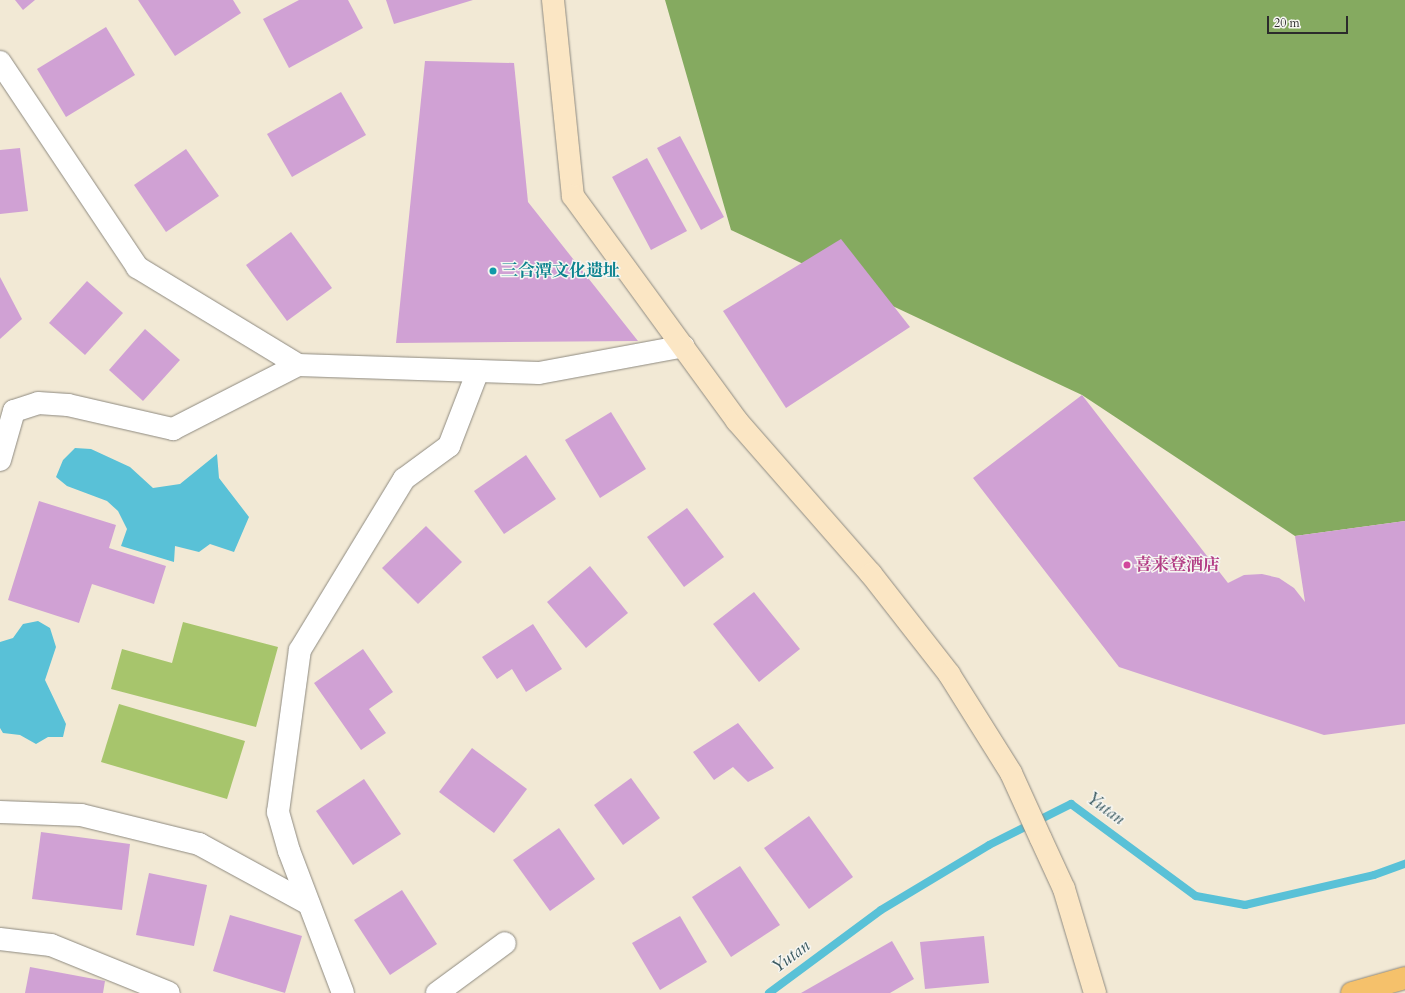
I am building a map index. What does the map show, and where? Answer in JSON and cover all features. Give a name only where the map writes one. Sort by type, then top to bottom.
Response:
[{"type":"main road","points":[[1352,993],[1405,978]]},
{"type":"street","points":[[553,0],[573,196],[684,346],[736,421],[871,574],[949,674],[1018,788],[1064,889],[1095,993]]},
{"type":"street","points":[[0,62],[137,267],[298,365]]},
{"type":"street","points":[[0,460],[14,411],[38,403],[68,405],[172,429],[298,365],[539,373],[684,346]]},
{"type":"street","points":[[343,993],[289,851],[278,812],[300,650],[404,479],[449,446],[478,371]]},
{"type":"street","points":[[0,812],[82,815],[199,844],[309,904]]},
{"type":"street","points":[[0,939],[51,944],[169,993]]},
{"type":"street","points":[[437,993],[505,943]]},
{"type":"green space","points":[[665,0],[1405,0],[1405,521],[1295,536],[1082,395],[731,230]]},
{"type":"green space","points":[[183,622],[278,647],[256,727],[111,689],[122,649],[172,663]]},
{"type":"green space","points":[[119,704],[245,741],[227,799],[101,762]]},
{"type":"water","points":[[75,448],[91,449],[130,467],[153,488],[180,484],[217,454],[219,478],[249,517],[234,552],[210,544],[199,552],[175,546],[174,562],[121,546],[127,529],[118,511],[107,501],[67,486],[56,477],[63,460]]},
{"type":"water","points":[[38,621],[50,628],[56,647],[45,680],[66,724],[63,737],[48,737],[36,744],[20,735],[3,733],[0,728],[0,642],[13,638],[23,624]]},
{"type":"building","points":[[15,0],[35,0],[23,10]]},
{"type":"building","points":[[138,0],[233,0],[241,13],[175,56]]},
{"type":"building","points":[[299,0],[348,0],[363,28],[289,68],[263,19]]},
{"type":"building","points":[[386,0],[473,0],[394,24]]},
{"type":"building","points":[[106,27],[135,75],[66,117],[37,69]]},
{"type":"building","name":"三合潭文化遗址","points":[[425,61],[514,63],[528,202],[638,341],[396,343]]},
{"type":"building","points":[[341,92],[366,135],[292,177],[267,134]]},
{"type":"building","points":[[680,136],[724,217],[701,230],[657,148]]},
{"type":"building","points":[[20,148],[28,211],[0,214],[0,150]]},
{"type":"building","points":[[186,149],[219,196],[166,232],[134,185]]},
{"type":"building","points":[[647,158],[687,231],[651,250],[612,177]]},
{"type":"building","points":[[291,232],[332,288],[287,321],[246,265]]},
{"type":"building","points":[[841,239],[910,327],[786,408],[723,311]]},
{"type":"building","points":[[0,277],[22,319],[0,339]]},
{"type":"building","points":[[87,281],[123,313],[85,355],[49,323]]},
{"type":"building","points":[[145,329],[180,360],[143,401],[109,370]]},
{"type":"building","name":"喜来登酒店","points":[[1082,395],[1228,583],[1244,575],[1262,574],[1279,578],[1294,588],[1305,602],[1295,536],[1405,521],[1405,724],[1324,735],[1119,667],[973,478]]},
{"type":"building","points":[[611,412],[646,469],[600,498],[565,440]]},
{"type":"building","points":[[526,455],[556,499],[504,534],[474,491]]},
{"type":"building","points":[[39,501],[116,525],[109,548],[166,566],[154,604],[92,584],[79,623],[8,600]]},
{"type":"building","points":[[687,508],[724,557],[684,587],[647,537]]},
{"type":"building","points":[[426,526],[462,562],[418,604],[382,568]]},
{"type":"building","points":[[590,566],[628,613],[586,648],[547,602]]},
{"type":"building","points":[[754,592],[800,649],[759,682],[713,624]]},
{"type":"building","points":[[533,624],[562,669],[526,692],[512,669],[497,679],[482,657]]},
{"type":"building","points":[[363,649],[393,692],[369,709],[386,733],[361,750],[314,683]]},
{"type":"building","points":[[738,723],[774,768],[748,782],[733,767],[714,780],[693,752]]},
{"type":"building","points":[[472,748],[527,789],[494,833],[439,792]]},
{"type":"building","points":[[631,778],[660,818],[623,845],[594,805]]},
{"type":"building","points":[[364,779],[401,834],[353,865],[316,811]]},
{"type":"building","points":[[809,816],[853,877],[809,909],[764,848]]},
{"type":"building","points":[[559,828],[595,879],[550,911],[513,860]]},
{"type":"building","points":[[41,832],[130,844],[122,910],[32,899]]},
{"type":"building","points":[[740,866],[780,925],[731,957],[692,897]]},
{"type":"building","points":[[149,873],[207,885],[194,946],[136,935]]},
{"type":"building","points":[[402,890],[437,944],[390,975],[354,920]]},
{"type":"building","points":[[230,915],[302,936],[285,993],[213,971]]},
{"type":"building","points":[[680,916],[707,962],[660,990],[632,943]]},
{"type":"building","points":[[984,936],[989,983],[925,989],[920,942]]},
{"type":"building","points":[[892,941],[914,979],[890,993],[801,993]]},
{"type":"building","points":[[30,967],[105,981],[103,993],[25,993]]},
{"type":"waterway","name":"Yutan","points":[[769,993],[881,910],[989,845],[1071,804],[1196,896],[1245,905],[1374,875],[1405,864]]},
{"type":"place","name":"三合潭文化遗址","points":[[493,271]]},
{"type":"place","name":"喜来登酒店","points":[[1127,565]]}]
